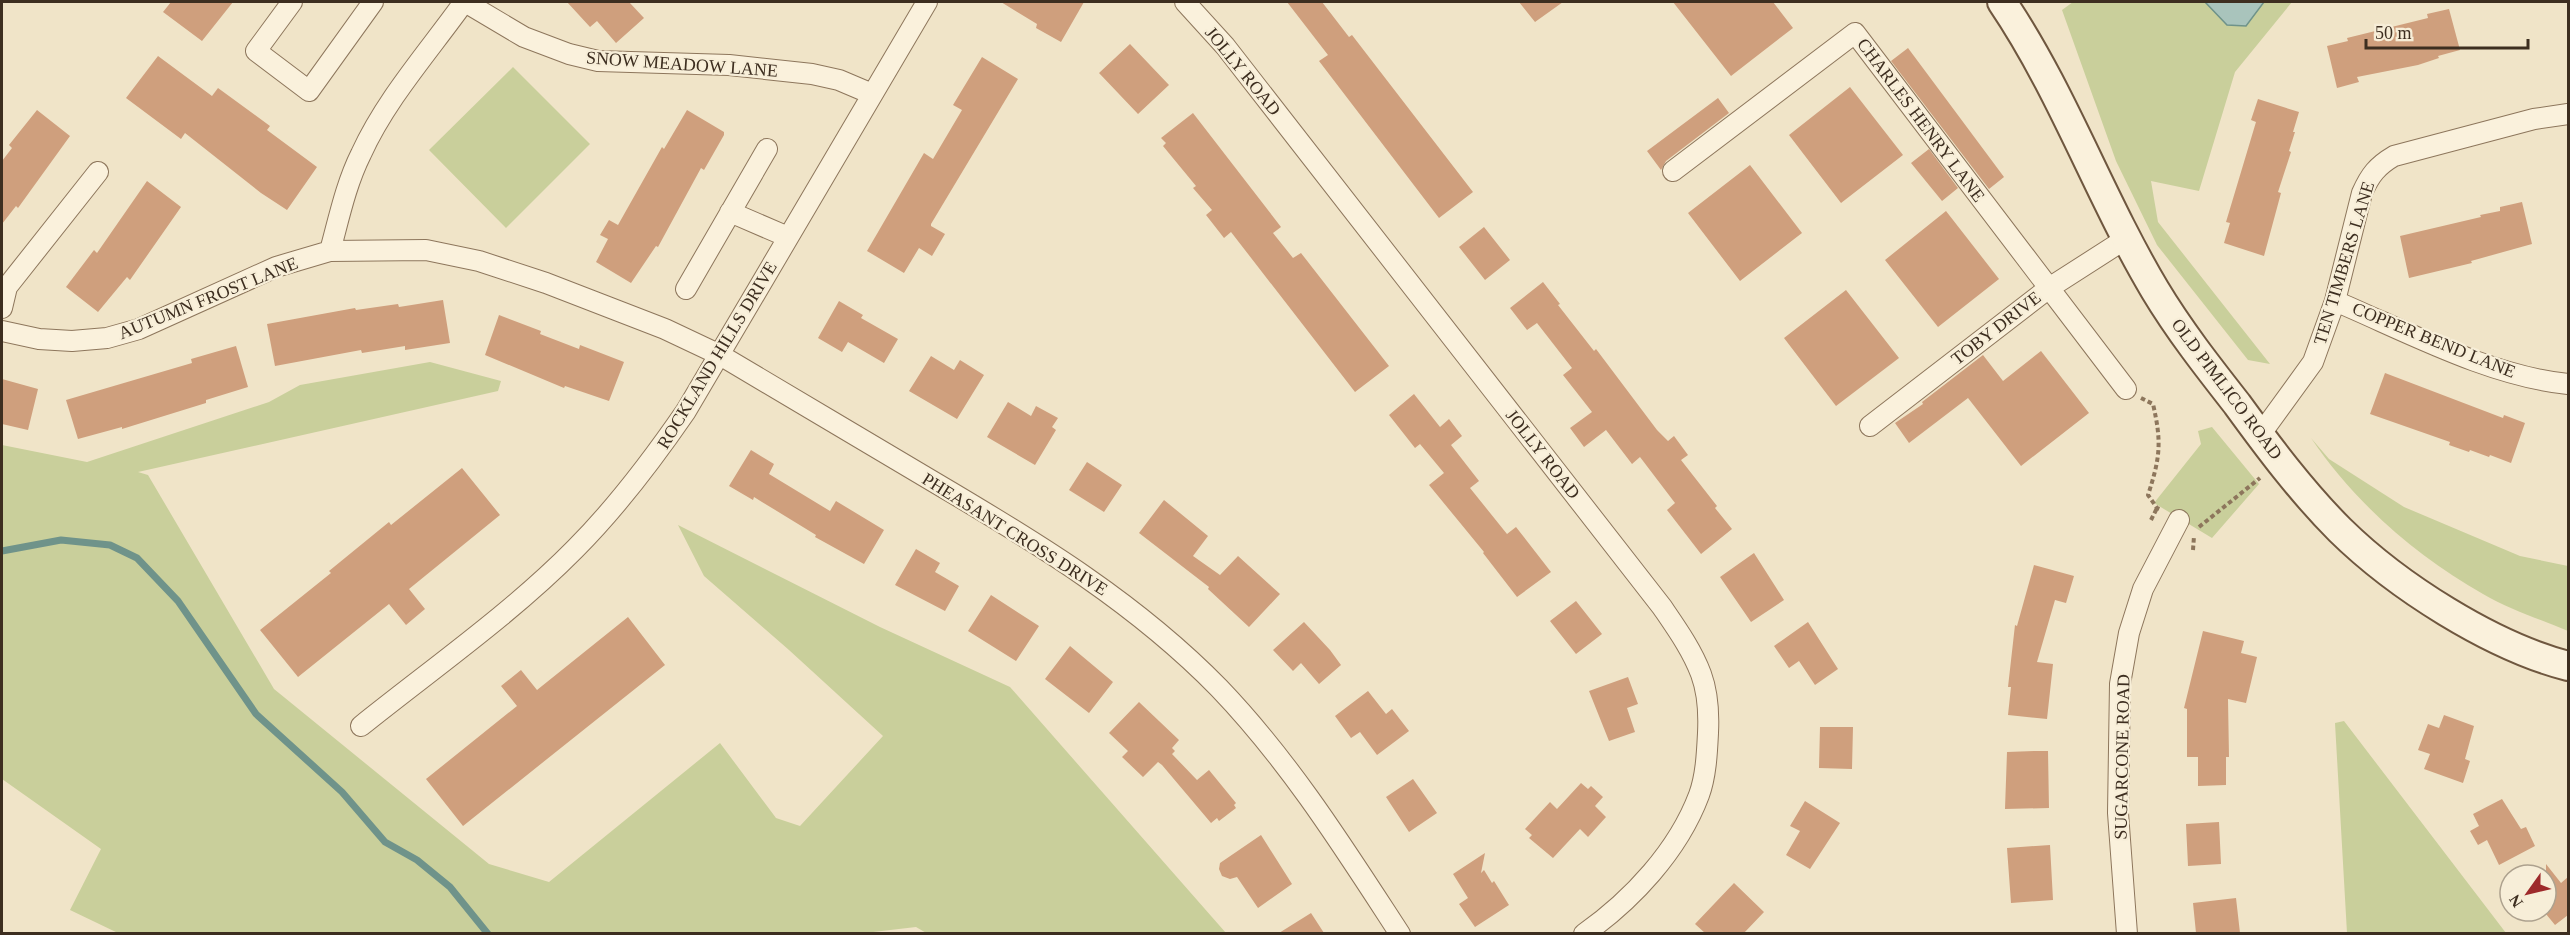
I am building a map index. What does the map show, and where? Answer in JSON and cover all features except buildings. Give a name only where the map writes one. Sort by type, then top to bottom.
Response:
[{"type":"street","points":[[292,2],[256,51],[309,91],[373,2]]},
{"type":"street","points":[[330,251],[348,186],[360,154],[375,128],[465,2]]},
{"type":"street","name":"SNOW MEADOW LANE","points":[[465,2],[524,37],[569,54],[598,61],[729,65],[812,74],[839,80],[872,94]]},
{"type":"street","name":"ROCKLAND HILLS DRIVE","points":[[361,726],[524,596],[575,549],[658,452],[720,355],[927,2]]},
{"type":"street","name":"JOLLY ROAD","points":[[1185,2],[1225,46],[1655,598],[1686,642],[1702,675],[1709,707],[1707,754],[1700,794],[1684,828],[1658,865],[1626,900],[1584,933]]},
{"type":"street","name":"OLD PIMLICO ROAD","points":[[2002,2],[2020,28],[2056,93],[2127,238],[2155,289],[2184,335],[2306,494],[2341,531],[2383,567],[2422,595],[2466,622],[2511,644],[2568,666]]},
{"type":"street","name":"CHARLES HENRY LANE","points":[[1673,171],[1855,33],[2126,389]]},
{"type":"street","name":"TEN TIMBERS LANE","points":[[2260,435],[2313,362],[2335,301],[2362,193],[2369,176],[2380,164],[2394,156],[2534,119],[2568,114]]},
{"type":"street","points":[[686,289],[767,149]]},
{"type":"street","points":[[2,308],[8,287],[98,172]]},
{"type":"street","points":[[730,212],[788,237]]},
{"type":"street","name":"TOBY DRIVE","points":[[1870,426],[2049,288],[2127,238]]},
{"type":"street","name":"AUTUMN FROST LANE","points":[[2,331],[39,339],[72,341],[107,338],[139,329],[276,267],[330,251],[426,250],[479,261],[599,302],[720,355]]},
{"type":"street","name":"COPPER BEND LANE","points":[[2335,301],[2472,359],[2523,376],[2568,384]]},
{"type":"street","name":"PHEASANT CROSS DRIVE","points":[[720,355],[1032,540],[1133,611],[1178,649],[1256,728],[1293,774],[1329,824],[1400,933]]},
{"type":"street","name":"SUGARCONE ROAD","points":[[2127,933],[2118,813],[2120,684],[2128,633],[2143,590],[2179,520]]},
{"type":"path","points":[[2126,389],[2153,404],[2159,432],[2159,462],[2148,495],[2157,508],[2179,520]]},
{"type":"path","points":[[2193,550],[2194,533],[2205,520],[2237,499],[2260,478]]},
{"type":"path","points":[[2151,520],[2157,508]]},
{"type":"green space","points":[[2073,2],[2292,2],[2235,72],[2199,191],[2151,181],[2158,222],[2270,364],[2248,360],[2157,245],[2116,161],[2062,10]]},
{"type":"green space","points":[[513,67],[590,144],[506,228],[429,150]]},
{"type":"green space","points":[[430,362],[501,381],[498,391],[138,472],[148,475],[274,689],[489,864],[549,882],[720,743],[776,818],[800,826],[883,736],[704,576],[678,525],[880,627],[1010,687],[1226,933],[928,934],[916,927],[856,934],[120,934],[70,910],[101,849],[2,779],[2,445],[87,462],[269,402],[300,385]]},
{"type":"green space","points":[[2212,427],[2259,484],[2212,538],[2154,503],[2201,444],[2198,431]]},
{"type":"green space","points":[[2311,438],[2329,459],[2404,507],[2520,556],[2568,566],[2568,631],[2493,600],[2458,579],[2410,545],[2347,484]]},
{"type":"green space","points":[[2344,721],[2506,933],[2347,933],[2335,723]]},
{"type":"water","points":[[2205,2],[2264,2],[2246,26],[2227,25]]},
{"type":"waterway","points":[[2,551],[61,540],[110,545],[137,558],[178,601],[256,714],[342,792],[385,842],[417,860],[450,887],[488,934]]}]
